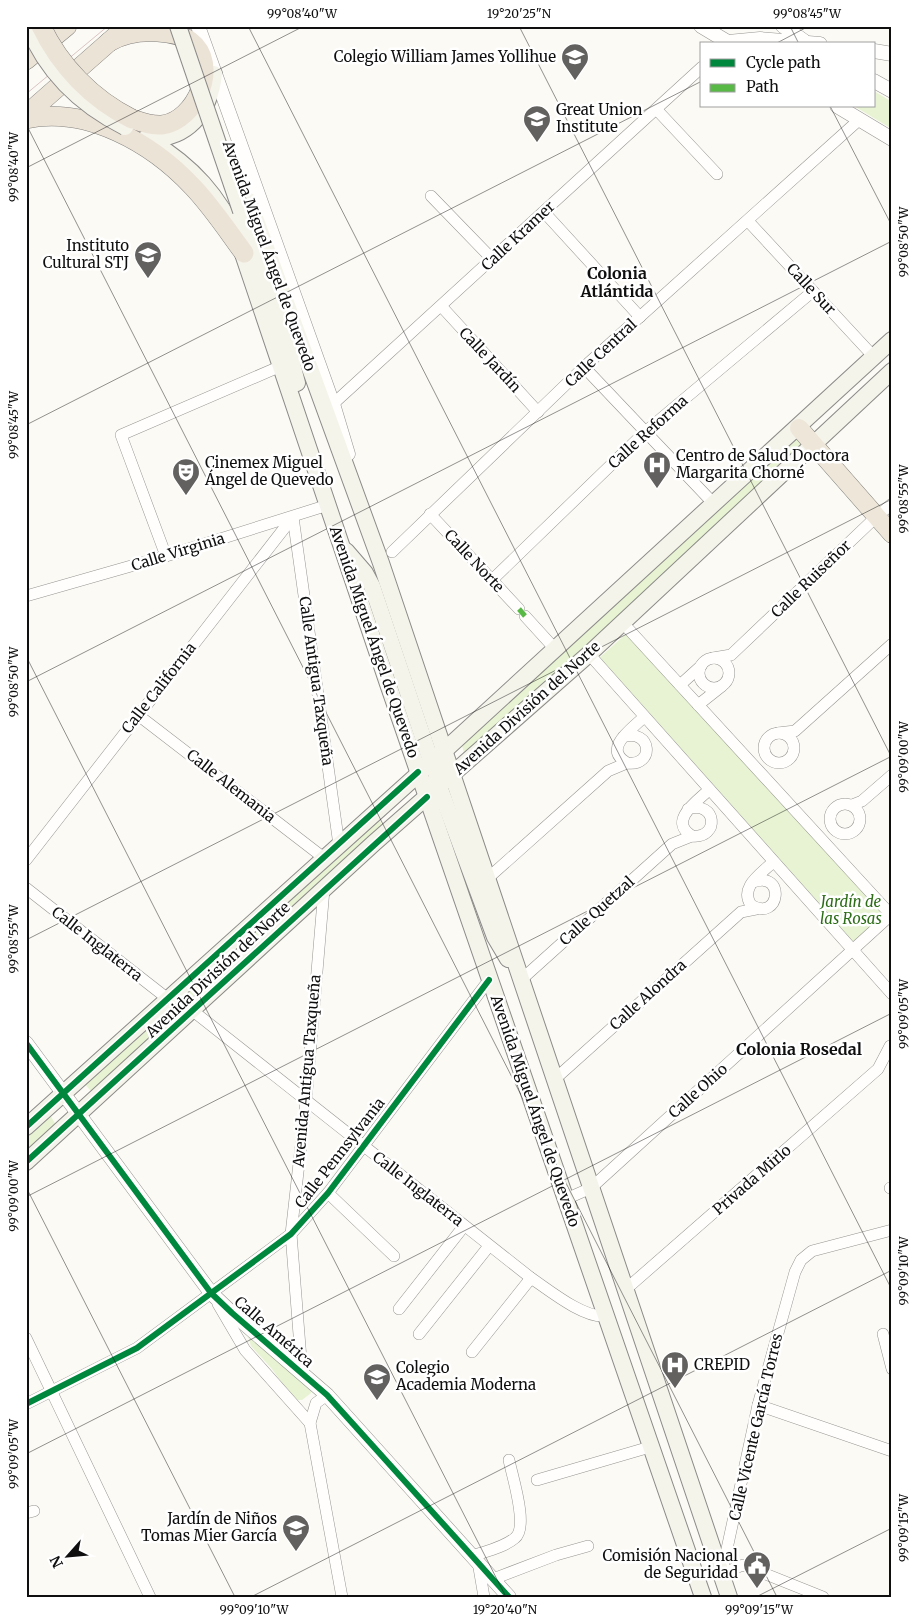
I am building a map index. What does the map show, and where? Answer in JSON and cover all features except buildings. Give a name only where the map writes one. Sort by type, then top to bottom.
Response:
[{"type":"highway","points":[[42,26],[54,50],[78,80],[115,109],[128,123],[161,125],[174,121],[185,114],[196,99],[202,86],[202,58],[190,41],[172,34],[138,32],[120,36],[109,42]]},
{"type":"highway","points":[[26,60],[67,26]]},
{"type":"highway","points":[[26,115],[128,26]]},
{"type":"highway","points":[[26,119],[44,115],[80,119],[105,128],[144,147],[173,167],[193,187],[244,253]]},
{"type":"main road","name":"Avenida Miguel Ángel de Quevedo","points":[[28,26],[45,59],[64,84],[87,105],[128,123],[193,171],[215,196],[244,206]]},
{"type":"main road","points":[[26,41],[42,26]]},
{"type":"main road","points":[[178,26],[244,206],[285,337],[306,412],[316,470]]},
{"type":"main road","name":"Avenida Miguel Ángel de Quevedo","points":[[189,26],[244,206],[351,484],[445,750],[729,1597]]},
{"type":"main road","points":[[146,138],[158,139],[176,135],[194,123],[208,101],[214,74]]},
{"type":"main road","name":"Avenida Miguel Ángel de Quevedo","points":[[244,206],[244,253],[281,366],[604,1316],[703,1597]]},
{"type":"main road","name":"Avenida División del Norte","points":[[26,1127],[418,772],[445,750],[799,428],[892,340]]},
{"type":"main road","name":"Avenida División del Norte","points":[[26,1162],[324,889],[589,654],[892,371]]},
{"type":"main road","points":[[799,428],[892,534]]},
{"type":"main road","points":[[341,545],[362,569],[372,586],[431,761],[440,771],[453,775]]},
{"type":"main road","points":[[418,772],[433,775],[440,786],[498,944],[522,979]]},
{"type":"street","name":"Avenida Miguel Ángel de Quevedo","points":[[198,26],[214,74],[244,206],[333,404],[351,464],[351,484]]},
{"type":"street","points":[[693,26],[702,27],[726,42]]},
{"type":"street","points":[[783,26],[806,42]]},
{"type":"street","points":[[736,42],[760,39],[795,42]]},
{"type":"street","points":[[876,52],[892,54]]},
{"type":"street","name":"Calle Kramer","points":[[333,404],[442,307],[700,69]]},
{"type":"street","points":[[876,82],[892,91]]},
{"type":"street","points":[[841,108],[892,139]]},
{"type":"street","points":[[657,110],[717,174]]},
{"type":"street","name":"Calle Central","points":[[392,552],[584,367],[860,119]]},
{"type":"street","points":[[432,196],[493,260]]},
{"type":"street","points":[[544,212],[640,316]]},
{"type":"street","name":"Calle Sur","points":[[748,221],[874,357]]},
{"type":"street","name":"Calle Reforma","points":[[492,580],[645,432],[812,292]]},
{"type":"street","name":"Calle Jardín","points":[[442,307],[538,412]]},
{"type":"street","points":[[166,556],[121,435],[281,366]]},
{"type":"street","points":[[584,367],[714,504]]},
{"type":"street","name":"Calle Ruiseñor","points":[[731,655],[892,504]]},
{"type":"street","name":"Calle Virginia","points":[[26,596],[166,556],[328,505]]},
{"type":"street","name":"Calle Norte","points":[[430,514],[555,649]]},
{"type":"street","name":"Calle California","points":[[26,860],[293,517]]},
{"type":"street","name":"Calle Antigua Taxqueña","points":[[293,517],[339,845]]},
{"type":"street","points":[[622,622],[764,779],[891,915]]},
{"type":"street","points":[[748,761],[764,747],[766,740],[778,733],[795,731],[892,644]]},
{"type":"street","points":[[589,654],[644,718],[892,994]]},
{"type":"street","points":[[680,685],[706,660],[731,655],[727,681],[698,705]]},
{"type":"street","points":[[713,658],[721,660],[727,666],[729,674]]},
{"type":"street","points":[[701,666],[700,678],[704,684],[716,688],[722,686]]},
{"type":"street","name":"Calle Alemania","points":[[138,714],[324,858]]},
{"type":"street","points":[[487,879],[608,771],[623,737],[644,718]]},
{"type":"street","points":[[764,779],[780,764],[787,761],[794,749],[795,731]]},
{"type":"street","points":[[778,733],[786,735],[792,741],[794,749]]},
{"type":"street","points":[[623,737],[631,734],[639,736],[645,742],[647,750],[644,758]]},
{"type":"street","points":[[608,771],[626,764],[639,762],[664,739]]},
{"type":"street","points":[[764,747],[768,759],[780,764]]},
{"type":"street","points":[[617,748],[621,760],[626,764]]},
{"type":"street","points":[[857,806],[892,775]]},
{"type":"street","points":[[709,790],[688,809],[682,820],[683,827],[692,836],[698,836],[710,830],[728,812]]},
{"type":"street","points":[[814,832],[830,817],[832,810],[838,805],[845,803],[857,806]]},
{"type":"street","points":[[688,809],[696,806],[704,808],[710,814],[712,822],[710,830]]},
{"type":"street","points":[[829,849],[858,826],[860,818],[857,806]]},
{"type":"street","points":[[830,817],[834,829],[846,834]]},
{"type":"street","name":"Calle Quetzal","points":[[522,979],[672,844],[678,836],[682,820]]},
{"type":"street","name":"Calle Quetzal","points":[[672,844],[692,836]]},
{"type":"street","points":[[741,912],[746,893],[753,882],[773,862]]},
{"type":"street","points":[[753,882],[760,879],[768,881],[774,887],[776,895],[774,903]]},
{"type":"street","points":[[746,893],[751,905],[756,908],[769,907],[793,884]]},
{"type":"street","name":"Calle Inglaterra","points":[[26,888],[168,999]]},
{"type":"street","name":"Avenida Antigua Taxqueña","points":[[302,1372],[291,1234],[306,1101],[324,889]]},
{"type":"street","name":"Calle Alondra","points":[[555,1079],[741,912],[756,908]]},
{"type":"street","name":"Calle Ohio","points":[[566,1200],[591,1188],[891,915]]},
{"type":"street","name":"Calle Pennsylvania","points":[[26,1404],[137,1348],[291,1234],[328,1193],[362,1145],[489,980]]},
{"type":"street","name":"Calle Inglaterra","points":[[193,1011],[530,1278],[584,1312],[596,1317],[604,1316]]},
{"type":"street","name":"Calle América","points":[[26,1043],[211,1293],[327,1395],[509,1597]]},
{"type":"street","name":"Privada Mirlo","points":[[878,1069],[891,1046]]},
{"type":"street","name":"Privada Mirlo","points":[[626,1290],[878,1069],[892,1063]]},
{"type":"street","points":[[328,1193],[394,1256]]},
{"type":"street","points":[[399,1309],[464,1226]]},
{"type":"street","name":"Calle Vicente García Torres","points":[[721,1574],[758,1405],[795,1272],[801,1260],[812,1251],[892,1230]]},
{"type":"street","points":[[420,1334],[489,1246]]},
{"type":"street","points":[[472,1352],[530,1278]]},
{"type":"street","points":[[211,1293],[245,1350],[310,1423]]},
{"type":"street","points":[[883,1334],[892,1369]]},
{"type":"street","points":[[26,1338],[150,1597]]},
{"type":"street","points":[[327,1395],[316,1403],[310,1423],[342,1597]]},
{"type":"street","points":[[758,1405],[892,1451]]},
{"type":"street","points":[[537,1480],[650,1447]]},
{"type":"street","points":[[484,1597],[475,1559],[516,1538],[521,1530],[519,1507],[509,1460]]},
{"type":"street","points":[[493,1579],[556,1555],[588,1546]]},
{"type":"street","points":[[721,1574],[743,1565],[823,1597]]},
{"type":"green space","points":[[876,92],[892,102],[892,129],[857,108],[876,108]]},
{"type":"green space","points":[[795,438],[804,447],[465,758],[462,745]]},
{"type":"green space","name":"Jardín de las Rosas","points":[[626,634],[676,684],[886,912],[850,945],[599,658]]},
{"type":"green space","points":[[379,818],[383,828],[94,1095],[85,1084]]},
{"type":"green space","points":[[49,1113],[57,1127],[26,1154],[26,1133]]},
{"type":"green space","points":[[248,1336],[309,1381],[311,1393],[302,1400],[294,1400],[272,1369],[251,1346]]},
{"type":"tram line","points":[[26,94],[108,26]]},
{"type":"marked path","points":[[519,609],[525,616]]},
{"type":"cycle path","points":[[26,1127],[418,772]]},
{"type":"cycle path","points":[[26,1162],[427,797]]},
{"type":"cycle path","points":[[26,1404],[137,1348],[291,1234],[328,1193],[489,980]]},
{"type":"cycle path","points":[[26,1043],[211,1293],[327,1395],[509,1597]]},
{"type":"place","name":"Colegio William James Yollihue","points":[[575,81]]},
{"type":"place","name":"Great Union Institute","points":[[537,143]]},
{"type":"place","name":"Instituto Cultural STJ","points":[[148,279]]},
{"type":"place","name":"Centro de Salud Doctora Margarita Chorné","points":[[657,489]]},
{"type":"place","name":"Cinemex Miguel Ángel de Quevedo","points":[[186,496]]},
{"type":"place","name":"CREPID","points":[[675,1389]]},
{"type":"place","name":"Colegio Academia Moderna","points":[[377,1401]]},
{"type":"place","name":"Jardín de Niños Tomas Mier García","points":[[296,1552]]},
{"type":"place","name":"Comisión Nacional de Seguridad","points":[[757,1589]]},
{"type":"district","name":"Colonia Atlántida","points":[[617,282]]},
{"type":"district","name":"Colonia Rosedal","points":[[799,1049]]}]
